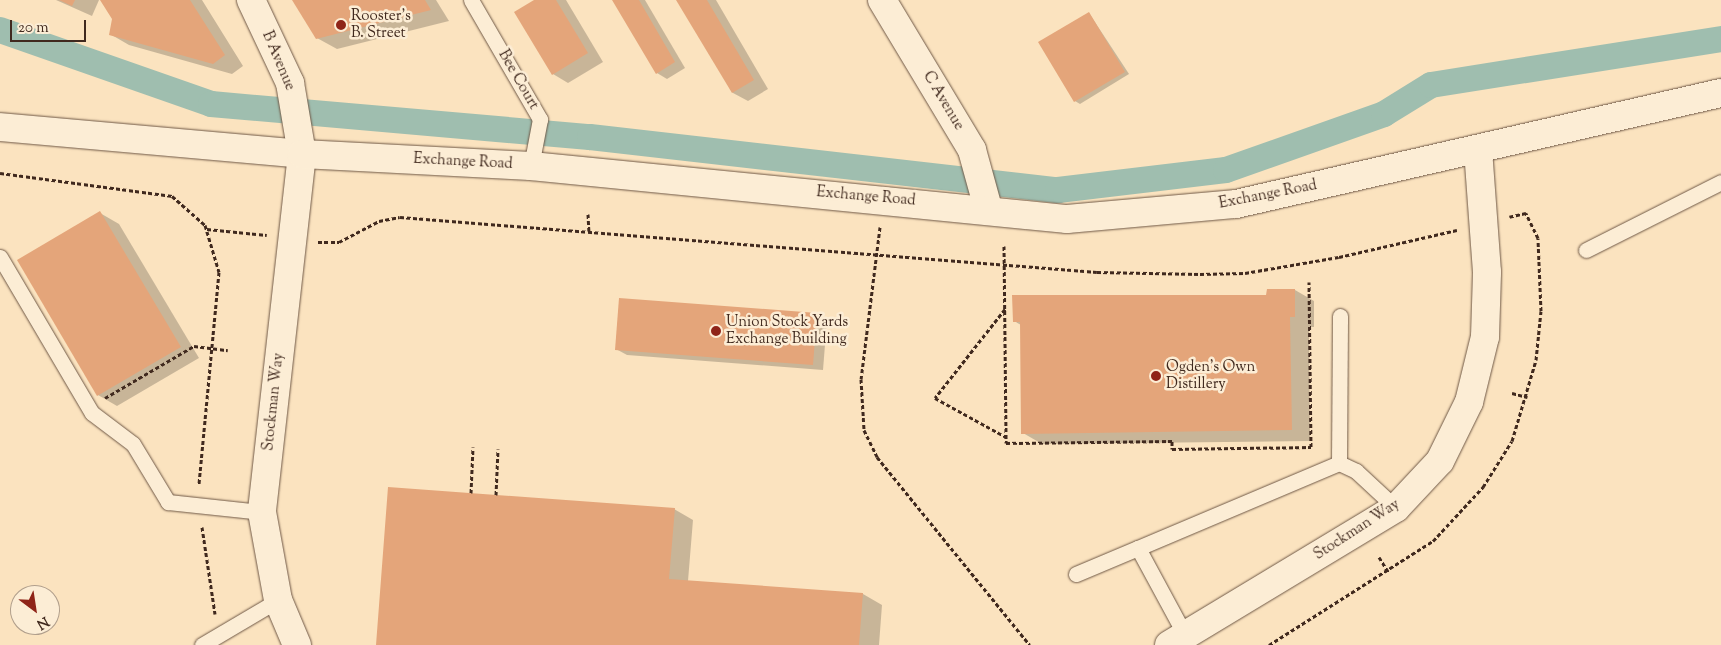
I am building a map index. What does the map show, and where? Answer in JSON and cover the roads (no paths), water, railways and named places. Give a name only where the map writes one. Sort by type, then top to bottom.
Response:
[{"type":"street","name":"B Avenue","points":[[251,0],[290,83],[300,127],[302,154]]},
{"type":"street","name":"C Avenue","points":[[882,0],[972,150],[988,208]]},
{"type":"street","name":"Exchange Road","points":[[0,126],[302,154],[531,166],[988,208],[1067,219],[1236,204],[1721,93]]},
{"type":"street","name":"Stockman Way","points":[[1177,640],[1396,508],[1440,462],[1469,402],[1485,337],[1483,224],[1478,149]]},
{"type":"street","name":"Stockman Way","points":[[297,645],[278,600],[262,512],[302,154]]},
{"type":"lane","name":"Bee Court","points":[[471,0],[540,119],[531,166]]},
{"type":"lane","points":[[1586,250],[1721,182]]},
{"type":"lane","points":[[0,257],[92,413],[133,444],[168,502],[200,507],[262,512]]},
{"type":"lane","points":[[1339,463],[1340,316]]},
{"type":"lane","points":[[1076,574],[1339,463],[1356,471],[1396,508]]},
{"type":"lane","points":[[1138,548],[1177,640]]},
{"type":"lane","points":[[202,645],[278,600]]},
{"type":"waterway","points":[[0,30],[211,104],[590,137],[1058,190],[1226,170],[1384,114],[1431,85],[1721,39]]},
{"type":"place","name":"Rooster's B. Street","points":[[341,25]]},
{"type":"place","name":"Union Stock Yards Exchange Building","points":[[716,331]]},
{"type":"place","name":"Ogden's Own Distillery","points":[[1156,376]]}]
